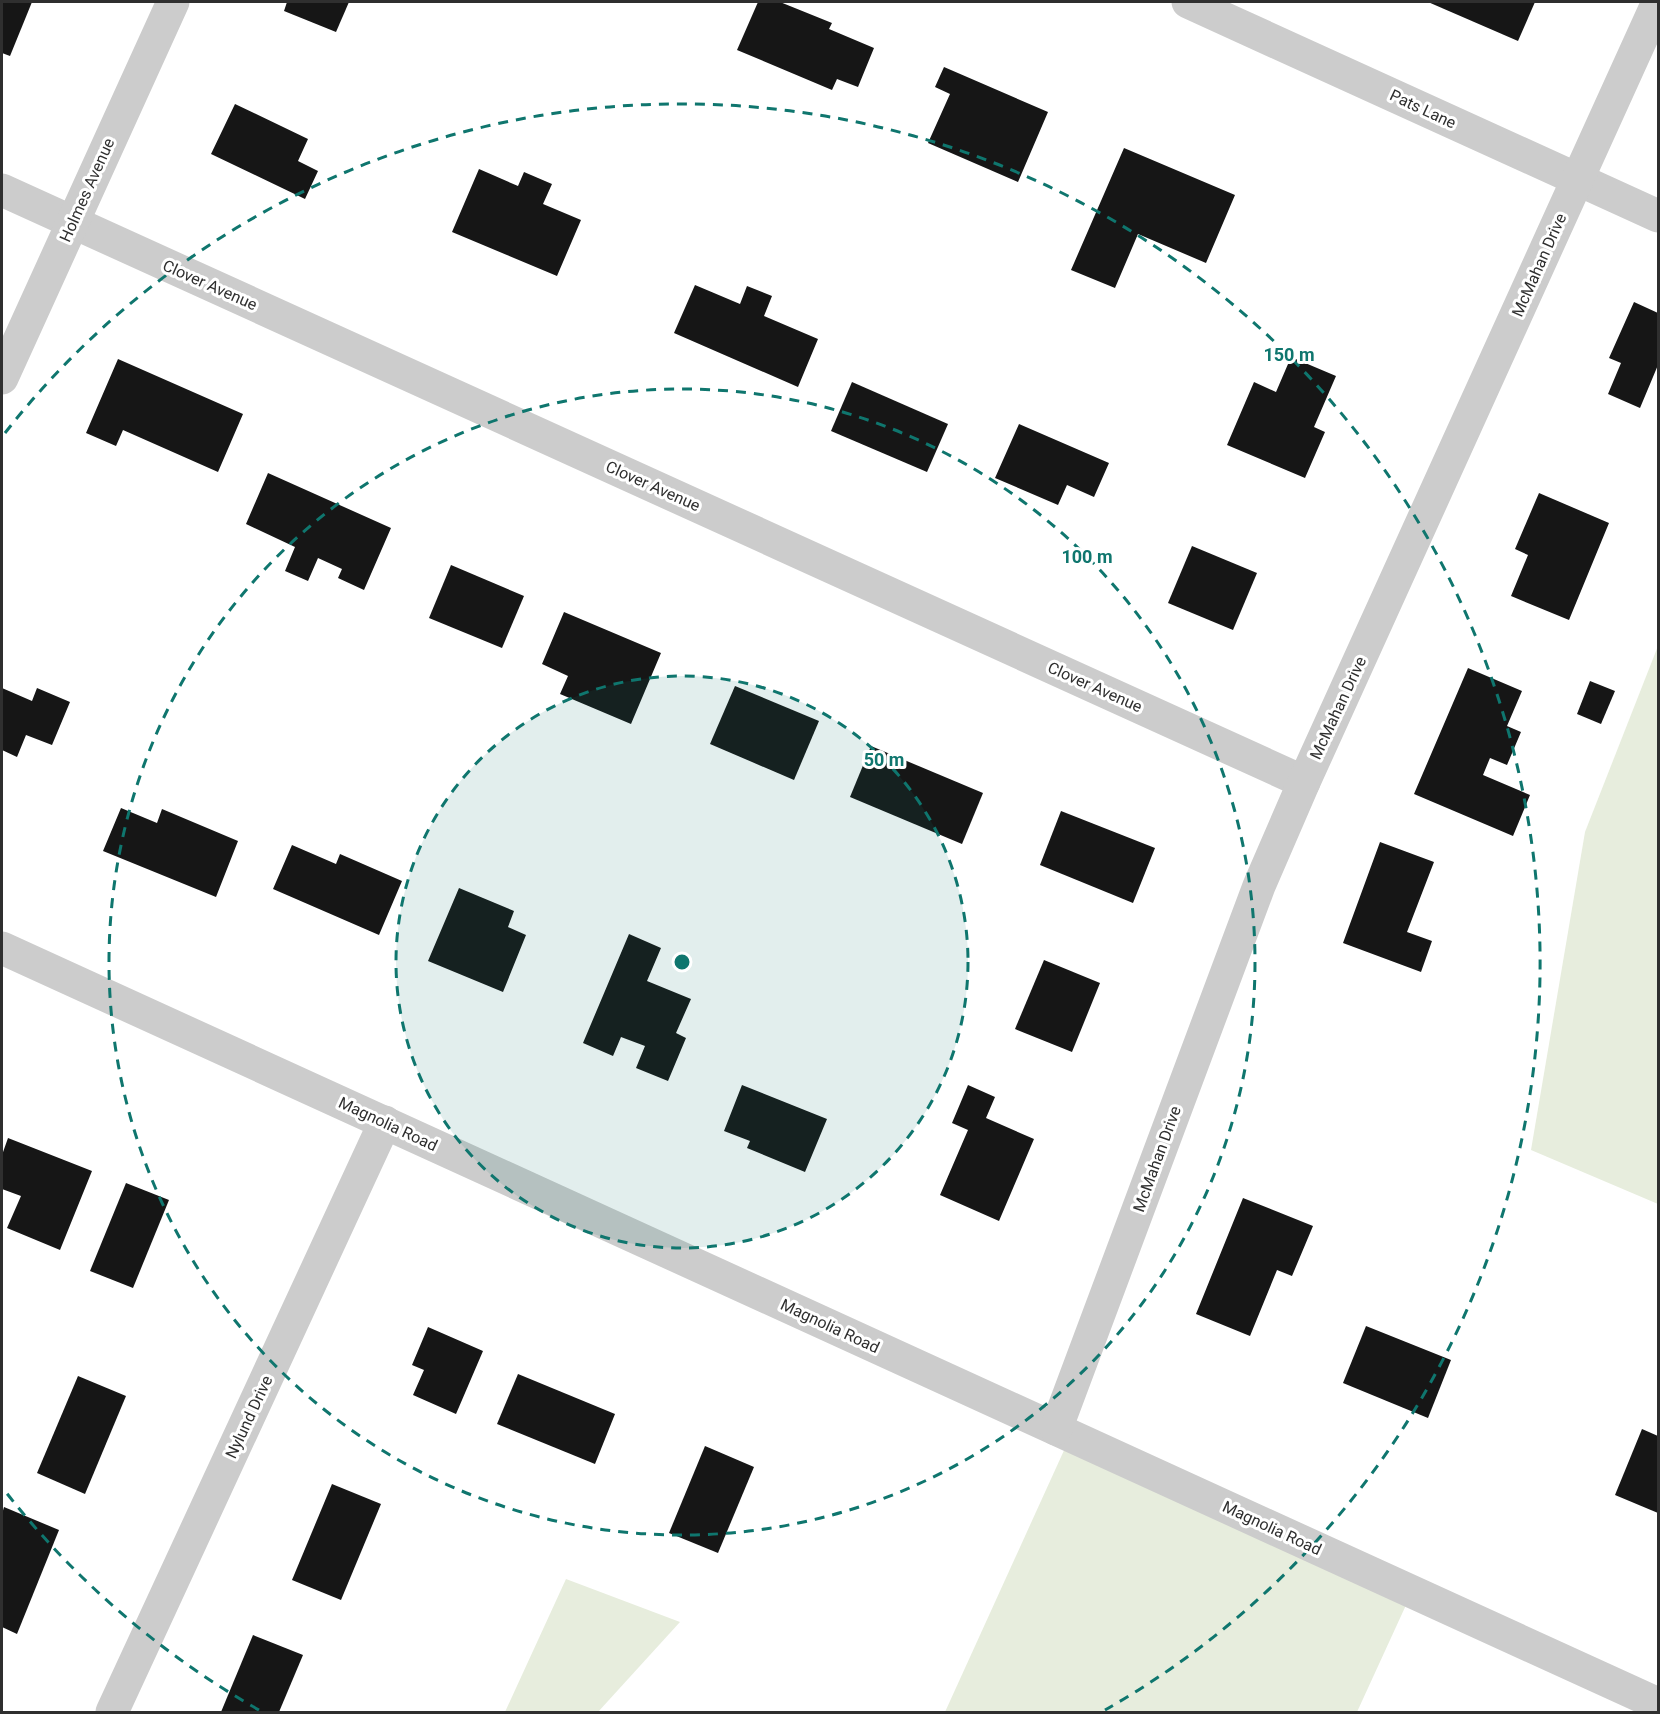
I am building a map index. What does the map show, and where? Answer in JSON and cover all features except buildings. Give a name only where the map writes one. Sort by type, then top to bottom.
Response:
[{"type":"street","name":"Holmes Avenue","points":[[2,378],[173,2]]},
{"type":"street","name":"Pats Lane","points":[[1188,2],[1659,216]]},
{"type":"street","name":"McMahan Drive","points":[[1056,1429],[1259,886],[1304,782],[1659,2]]},
{"type":"street","name":"Clover Avenue","points":[[2,190],[1304,782]]},
{"type":"street","name":"Magnolia Road","points":[[2,948],[1659,1704]]},
{"type":"street","name":"Nylund Drive","points":[[112,1713],[385,1122]]},
{"type":"green space","points":[[1658,646],[1658,1204],[1531,1150],[1585,832]]},
{"type":"green space","points":[[1071,1435],[1412,1592],[1357,1712],[945,1712]]},
{"type":"green space","points":[[566,1579],[680,1622],[598,1712],[505,1712]]}]
